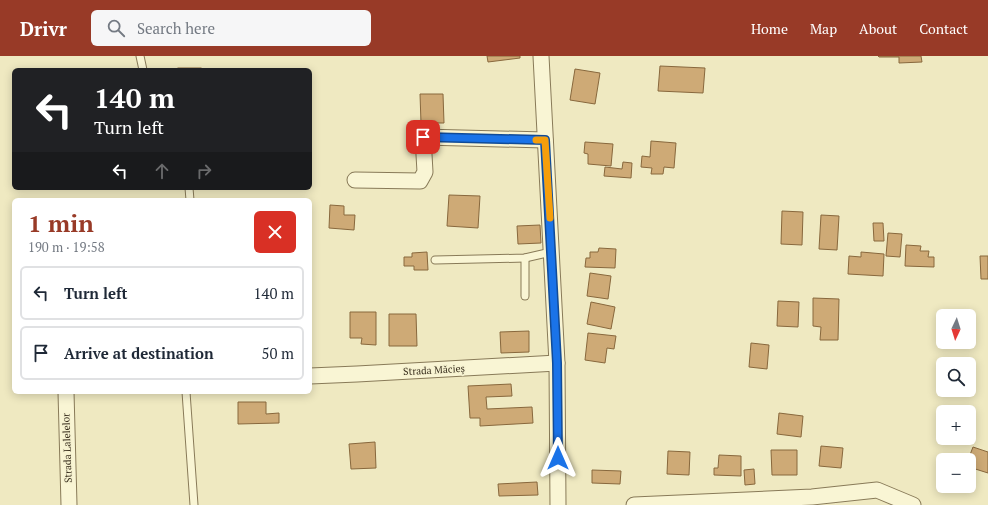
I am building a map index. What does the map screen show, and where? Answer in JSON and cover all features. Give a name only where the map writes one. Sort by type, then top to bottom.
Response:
[{"type":"street","points":[[541,56],[557,363],[558,505]]},
{"type":"street","points":[[355,180],[420,181],[425,172],[423,137],[545,140]]},
{"type":"street","name":"Strada Măcieș","points":[[312,376],[557,363]]},
{"type":"street","name":"Strada Lalelelor","points":[[66,394],[69,505]]},
{"type":"street","points":[[634,505],[812,501],[877,490],[913,505]]},
{"type":"lane","points":[[140,56],[143,68]]},
{"type":"lane","points":[[435,260],[525,258],[551,252]]},
{"type":"lane","points":[[525,258],[525,296]]},
{"type":"lane","points":[[186,394],[194,505]]},
{"type":"building","points":[[487,56],[520,56],[520,58],[488,62]]},
{"type":"building","points":[[878,56],[921,56],[922,62],[899,63],[899,57]]},
{"type":"building","points":[[660,66],[705,68],[703,93],[658,91]]},
{"type":"building","points":[[575,69],[600,73],[595,104],[570,100]]},
{"type":"building","points":[[420,94],[443,94],[444,123],[421,123]]},
{"type":"building","points":[[651,141],[676,143],[674,168],[664,167],[663,174],[651,174],[652,168],[641,167],[642,156],[650,157]]},
{"type":"building","points":[[585,142],[613,144],[611,166],[588,164],[588,154],[584,153]]},
{"type":"building","points":[[623,162],[632,163],[631,178],[604,176],[605,167],[622,169]]},
{"type":"building","points":[[449,195],[480,196],[478,228],[447,226]]},
{"type":"building","points":[[330,205],[344,206],[344,215],[355,215],[354,230],[329,228]]},
{"type":"building","points":[[782,211],[803,212],[802,245],[781,244]]},
{"type":"building","points":[[821,215],[839,216],[837,250],[819,249]]},
{"type":"building","points":[[873,223],[883,223],[884,241],[874,241]]},
{"type":"building","points":[[540,225],[541,243],[518,244],[517,226]]},
{"type":"building","points":[[888,233],[902,234],[900,257],[886,256]]},
{"type":"building","points":[[906,245],[921,246],[920,251],[929,251],[928,257],[934,257],[934,267],[905,266]]},
{"type":"building","points":[[599,248],[616,249],[615,268],[585,267],[586,258],[590,258],[590,252],[598,252]]},
{"type":"building","points":[[427,252],[428,270],[414,270],[414,266],[404,266],[404,257],[412,257],[412,253]]},
{"type":"building","points":[[861,252],[884,254],[883,276],[848,274],[849,256],[861,257]]},
{"type":"building","points":[[980,256],[988,256],[988,279],[981,279]]},
{"type":"building","points":[[590,273],[611,276],[608,299],[587,296]]},
{"type":"building","points":[[813,298],[839,299],[838,340],[820,340],[821,327],[813,326]]},
{"type":"building","points":[[778,301],[799,302],[798,327],[777,326]]},
{"type":"building","points":[[591,302],[615,307],[611,329],[587,324]]},
{"type":"building","points":[[350,312],[376,312],[376,345],[361,344],[362,338],[350,338]]},
{"type":"building","points":[[389,314],[416,314],[417,346],[389,346]]},
{"type":"building","points":[[529,331],[529,352],[501,353],[500,332]]},
{"type":"building","points":[[588,333],[616,336],[614,349],[607,348],[605,363],[585,360]]},
{"type":"building","points":[[751,343],[769,345],[767,369],[749,367]]},
{"type":"building","points":[[511,384],[512,396],[486,397],[487,409],[532,407],[533,423],[480,426],[480,418],[470,418],[468,386]]},
{"type":"building","points":[[238,402],[266,402],[266,414],[279,413],[279,423],[238,424]]},
{"type":"building","points":[[779,413],[803,416],[801,437],[777,434]]},
{"type":"building","points":[[375,442],[376,468],[351,469],[349,444]]},
{"type":"building","points":[[821,446],[843,448],[841,468],[819,466]]},
{"type":"building","points":[[973,447],[988,452],[988,473],[976,469],[976,453],[971,453]]},
{"type":"building","points":[[771,450],[797,450],[797,475],[772,475]]},
{"type":"building","points":[[668,451],[690,452],[689,475],[667,474]]},
{"type":"building","points":[[719,455],[741,456],[741,476],[714,475],[714,468],[718,468]]},
{"type":"building","points":[[754,469],[755,484],[745,485],[744,470]]},
{"type":"building","points":[[592,470],[621,471],[620,484],[592,483]]},
{"type":"building","points":[[537,482],[538,495],[499,496],[498,484]]},
{"type":"slow traffic","points":[[536,140],[545,140],[550,218]]},
{"type":"route","points":[[423,137],[545,140],[557,363],[558,458]]}]
